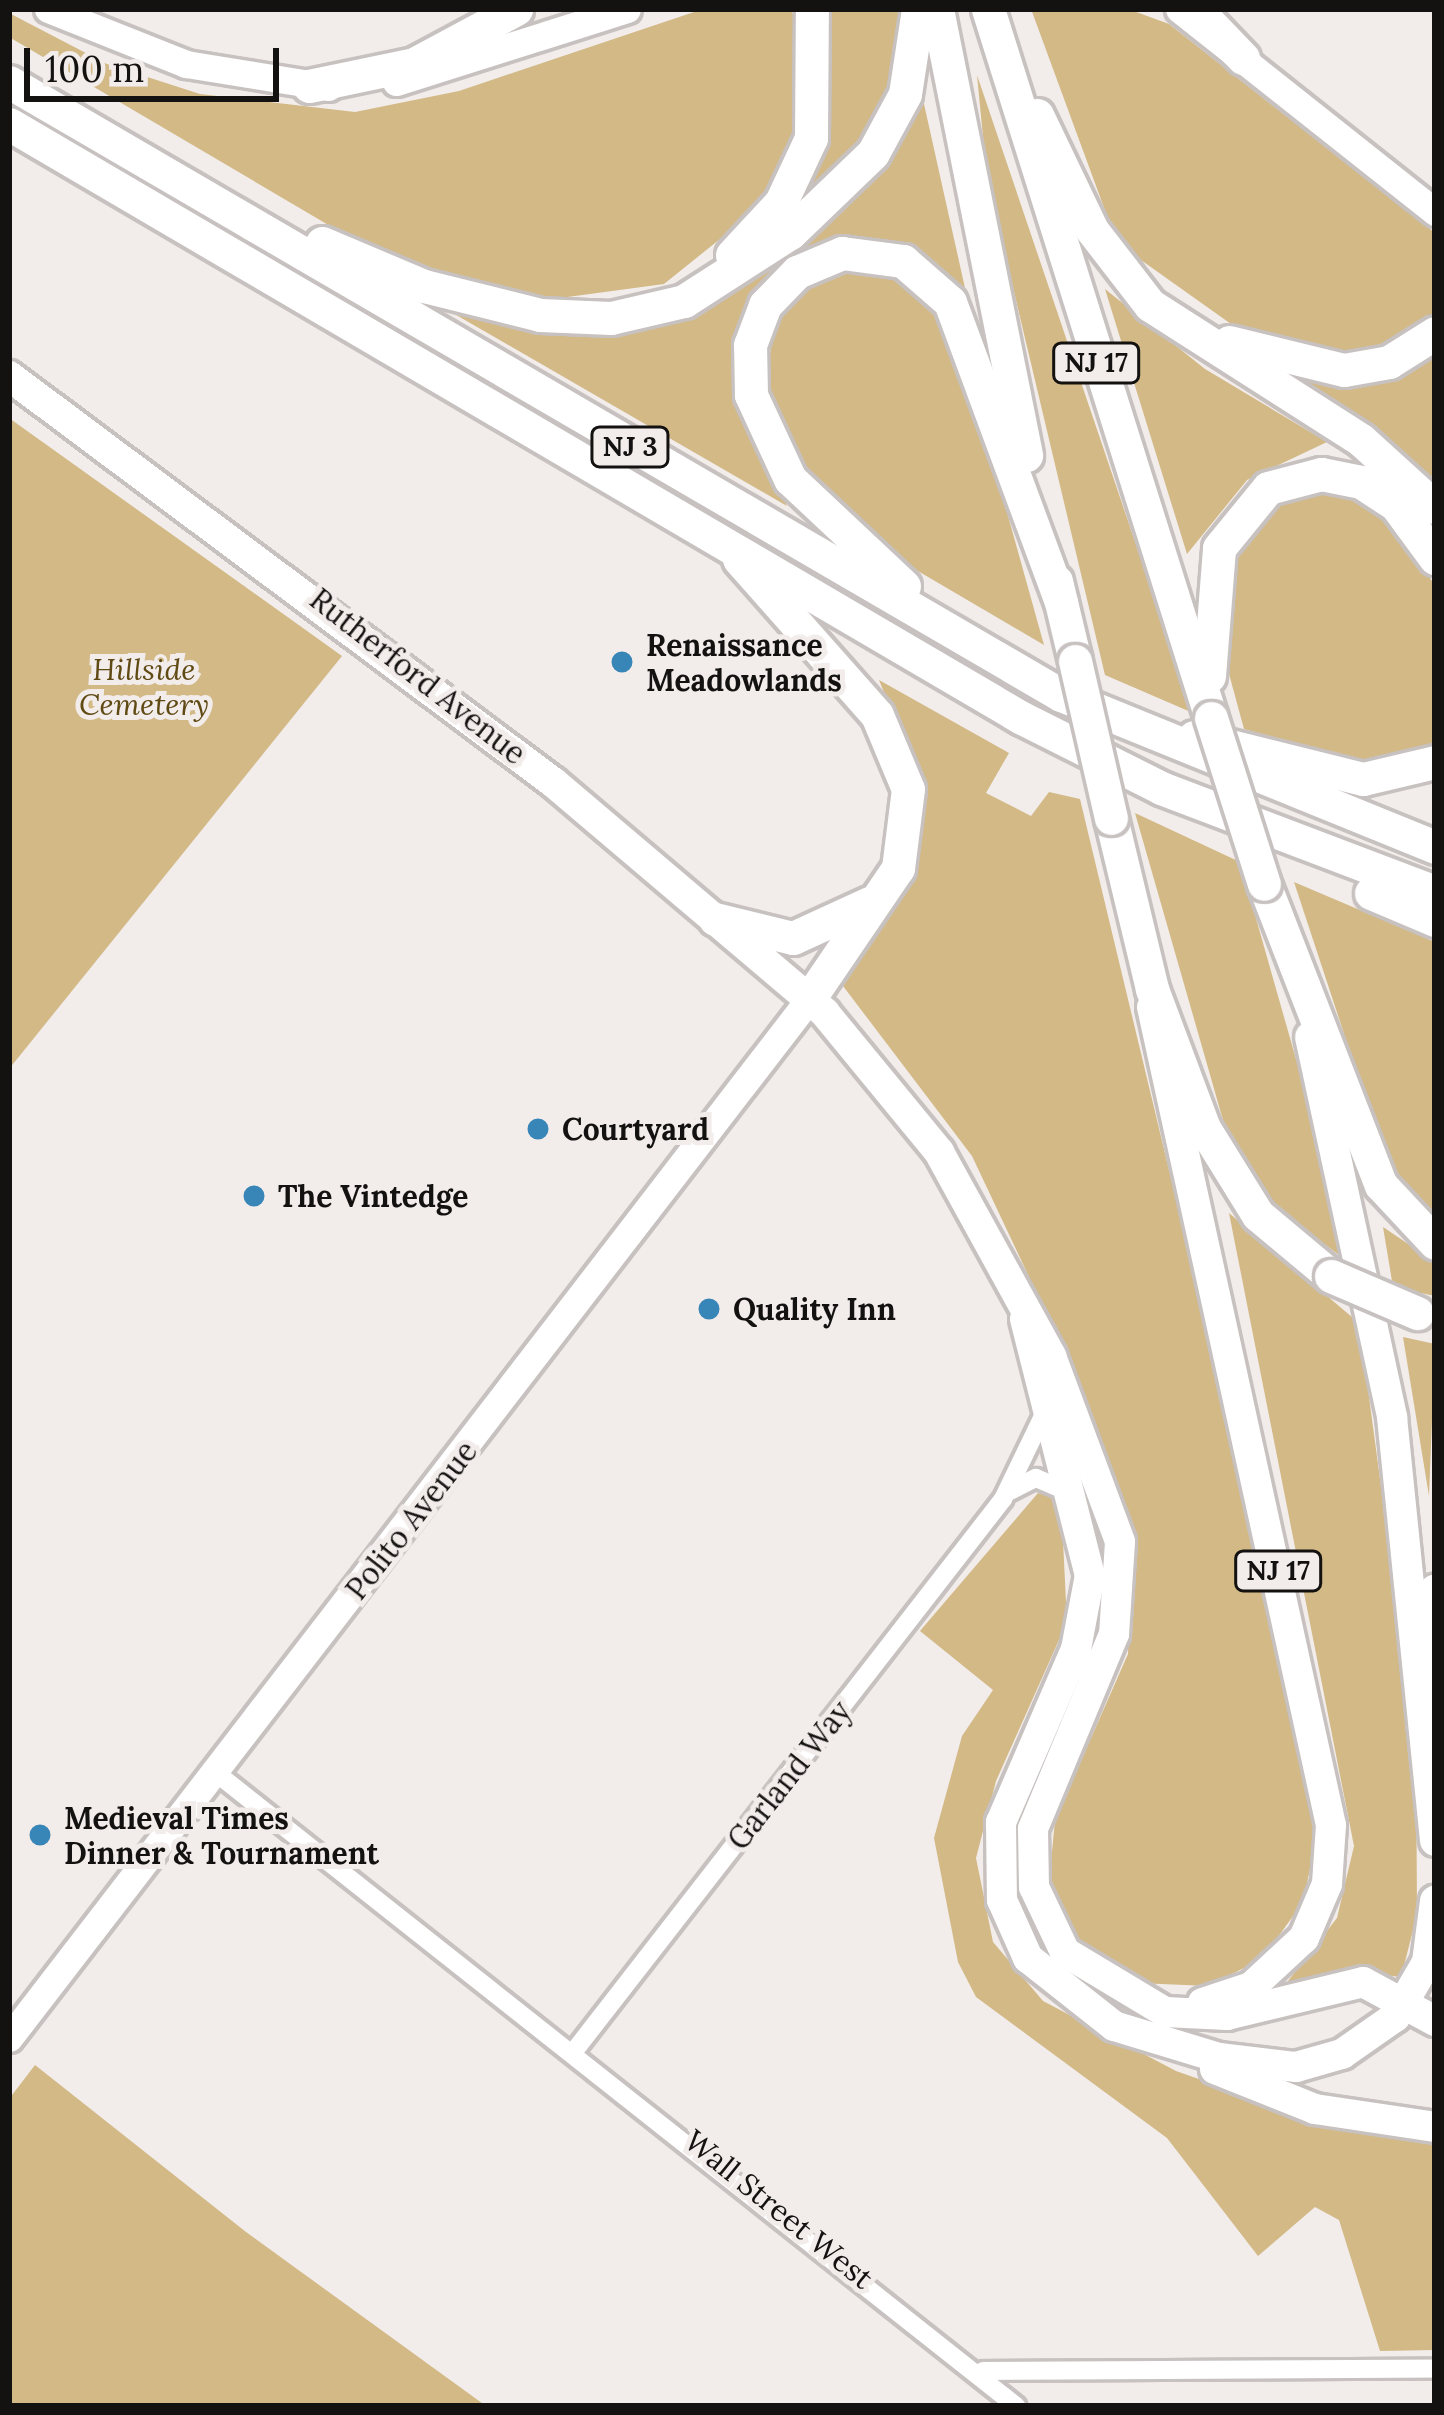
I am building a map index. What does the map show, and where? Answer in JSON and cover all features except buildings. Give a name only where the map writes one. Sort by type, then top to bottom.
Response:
[{"type":"highway","points":[[310,86],[414,64],[516,9]]},
{"type":"highway","points":[[540,316],[646,302],[760,229],[811,138],[812,9]]},
{"type":"highway","points":[[264,232],[306,233],[424,286],[540,316],[611,318],[684,301],[790,233],[892,124],[918,9]]},
{"type":"highway","name":"NJ 17","points":[[937,9],[1060,602],[1152,989]]},
{"type":"highway","name":"NJ 17","points":[[988,9],[1267,892]]},
{"type":"highway","points":[[1001,9],[1092,230],[1166,319],[1361,440],[1435,507]]},
{"type":"highway","points":[[1196,9],[1244,58]]},
{"type":"highway","name":"NJ 3","points":[[9,82],[998,661],[1090,709],[1435,847]]},
{"type":"highway","name":"NJ 3","points":[[9,124],[1076,748],[1278,837],[1435,892]]},
{"type":"highway","points":[[1092,230],[1174,311],[1267,357],[1359,369],[1435,333]]},
{"type":"highway","points":[[998,661],[848,542],[774,455],[748,357],[759,314],[786,279],[866,252],[903,261],[943,292],[1060,602]]},
{"type":"highway","points":[[1210,716],[1212,575],[1224,537],[1258,494],[1311,474],[1361,482],[1396,505],[1435,558]]},
{"type":"highway","points":[[731,548],[894,743],[910,818],[892,881],[809,999]]},
{"type":"highway","points":[[1090,709],[1348,777],[1407,776],[1435,762]]},
{"type":"highway","points":[[1278,837],[1320,873],[1435,920]]},
{"type":"highway","points":[[715,919],[803,936],[855,915],[892,881]]},
{"type":"highway","points":[[1267,892],[1381,1184],[1435,1244]]},
{"type":"highway","points":[[1152,989],[1234,1183],[1331,1276],[1426,1315]]},
{"type":"highway","points":[[1426,1712],[1435,1590]]},
{"type":"main road","name":"Rutherford Avenue","points":[[9,376],[414,670],[809,999]]},
{"type":"main road","name":"NJ 17","points":[[1267,892],[1371,1294],[1426,1712],[1435,1841]]},
{"type":"main road","name":"NJ 17","points":[[809,999],[939,1152],[1067,1394],[1120,1542],[1114,1634],[1041,1799],[1031,1857],[1057,1941],[1111,1988],[1180,2005],[1264,1979],[1312,1926],[1331,1840],[1314,1722],[1152,1030],[1152,989]]},
{"type":"main road","name":"NJ 17","points":[[1025,1319],[1044,1407],[1076,1499],[1085,1619],[1010,1790],[997,1868],[1012,1930],[1038,1971],[1086,2012],[1144,2037],[1296,2067],[1357,2047],[1407,2002]]},
{"type":"main road","points":[[1426,1712],[1435,1762]]},
{"type":"main road","points":[[1407,2002],[1435,1901]]},
{"type":"main road","points":[[1111,1988],[1196,2016],[1352,1982],[1407,2002],[1435,2021]]},
{"type":"main road","points":[[1144,2037],[1298,2104],[1435,2127]]},
{"type":"street","points":[[49,9],[186,64],[310,86],[429,75],[627,9]]},
{"type":"street","points":[[1179,9],[1435,212]]},
{"type":"street","name":"Polito Avenue","points":[[9,2038],[809,999]]},
{"type":"street","name":"Garland Way","points":[[575,2050],[1003,1499],[1044,1407]]},
{"type":"street","points":[[1003,1499],[1036,1478],[1076,1499]]},
{"type":"street","name":"Wall Street West","points":[[215,1772],[983,2372],[1016,2406]]},
{"type":"street","points":[[983,2372],[1435,2369]]},
{"type":"green space","points":[[703,9],[791,9],[799,30],[796,134],[771,198],[664,284],[523,303],[410,273],[9,37],[9,13],[107,64],[200,94],[355,112],[459,91]]},
{"type":"green space","points":[[831,9],[905,9],[909,40],[873,134],[774,232],[812,176],[831,104]]},
{"type":"green space","points":[[1031,9],[1128,9],[1169,24],[1435,233],[1435,315],[1400,342],[1353,355],[1262,346],[1117,243]]},
{"type":"green space","points":[[977,75],[1193,713],[1105,675],[987,178]]},
{"type":"green space","points":[[922,95],[971,315],[915,253],[885,239],[832,242],[774,269],[754,295],[739,407],[787,506],[439,305],[517,325],[638,329],[719,294],[882,162]]},
{"type":"green space","points":[[876,264],[930,296],[978,408],[1044,645],[877,547],[783,449],[764,395],[777,308],[816,274]]},
{"type":"green space","points":[[1105,289],[1205,369],[1327,442],[1247,480],[1187,554]]},
{"type":"green space","points":[[1435,353],[1435,485],[1276,378],[1375,384]]},
{"type":"green space","name":"Hillside Cemetery","points":[[9,418],[342,656],[9,1069]]},
{"type":"green space","points":[[1338,486],[1397,525],[1435,586],[1435,749],[1386,770],[1244,729],[1222,648],[1227,581],[1254,519],[1300,491]]},
{"type":"green space","points":[[879,680],[1009,753],[986,793],[1031,816],[1049,792],[1080,799],[1309,1754],[1317,1836],[1303,1902],[1263,1958],[1209,1986],[1137,1983],[1086,1952],[1049,1884],[1055,1820],[1128,1654],[1131,1524],[1087,1400],[972,1156],[840,982],[898,898],[923,831],[915,768]]},
{"type":"green space","points":[[1135,813],[1240,862],[1355,1267],[1267,1201],[1227,1134]]},
{"type":"green space","points":[[1294,882],[1435,942],[1435,1221],[1388,1167]]},
{"type":"green space","points":[[1229,1213],[1359,1323],[1416,1746],[1417,1915],[1401,1977],[1344,1970],[1281,1990],[1337,1918],[1354,1846]]},
{"type":"green space","points":[[1383,1227],[1435,1262],[1435,1296],[1393,1287]]},
{"type":"green space","points":[[1403,1337],[1435,1344],[1429,1496]]},
{"type":"green space","points":[[1038,1493],[1061,1500],[1067,1622],[996,1781],[976,1858],[993,1942],[1043,2001],[1176,2071],[1324,2123],[1435,2139],[1435,2350],[1380,2351],[1339,2220],[1315,2207],[1258,2256],[1167,2138],[976,1997],[958,1962],[934,1838],[962,1736],[993,1690],[920,1631]]},
{"type":"green space","points":[[35,2065],[246,2232],[486,2406],[9,2406],[9,2099]]},
{"type":"place","name":"Renaissance Meadowlands","points":[[622,662]]},
{"type":"place","name":"Courtyard","points":[[538,1129]]},
{"type":"place","name":"The Vintedge","points":[[254,1196]]},
{"type":"place","name":"Quality Inn","points":[[709,1309]]},
{"type":"place","name":"Medieval Times Dinner & Tournament","points":[[40,1835]]}]
